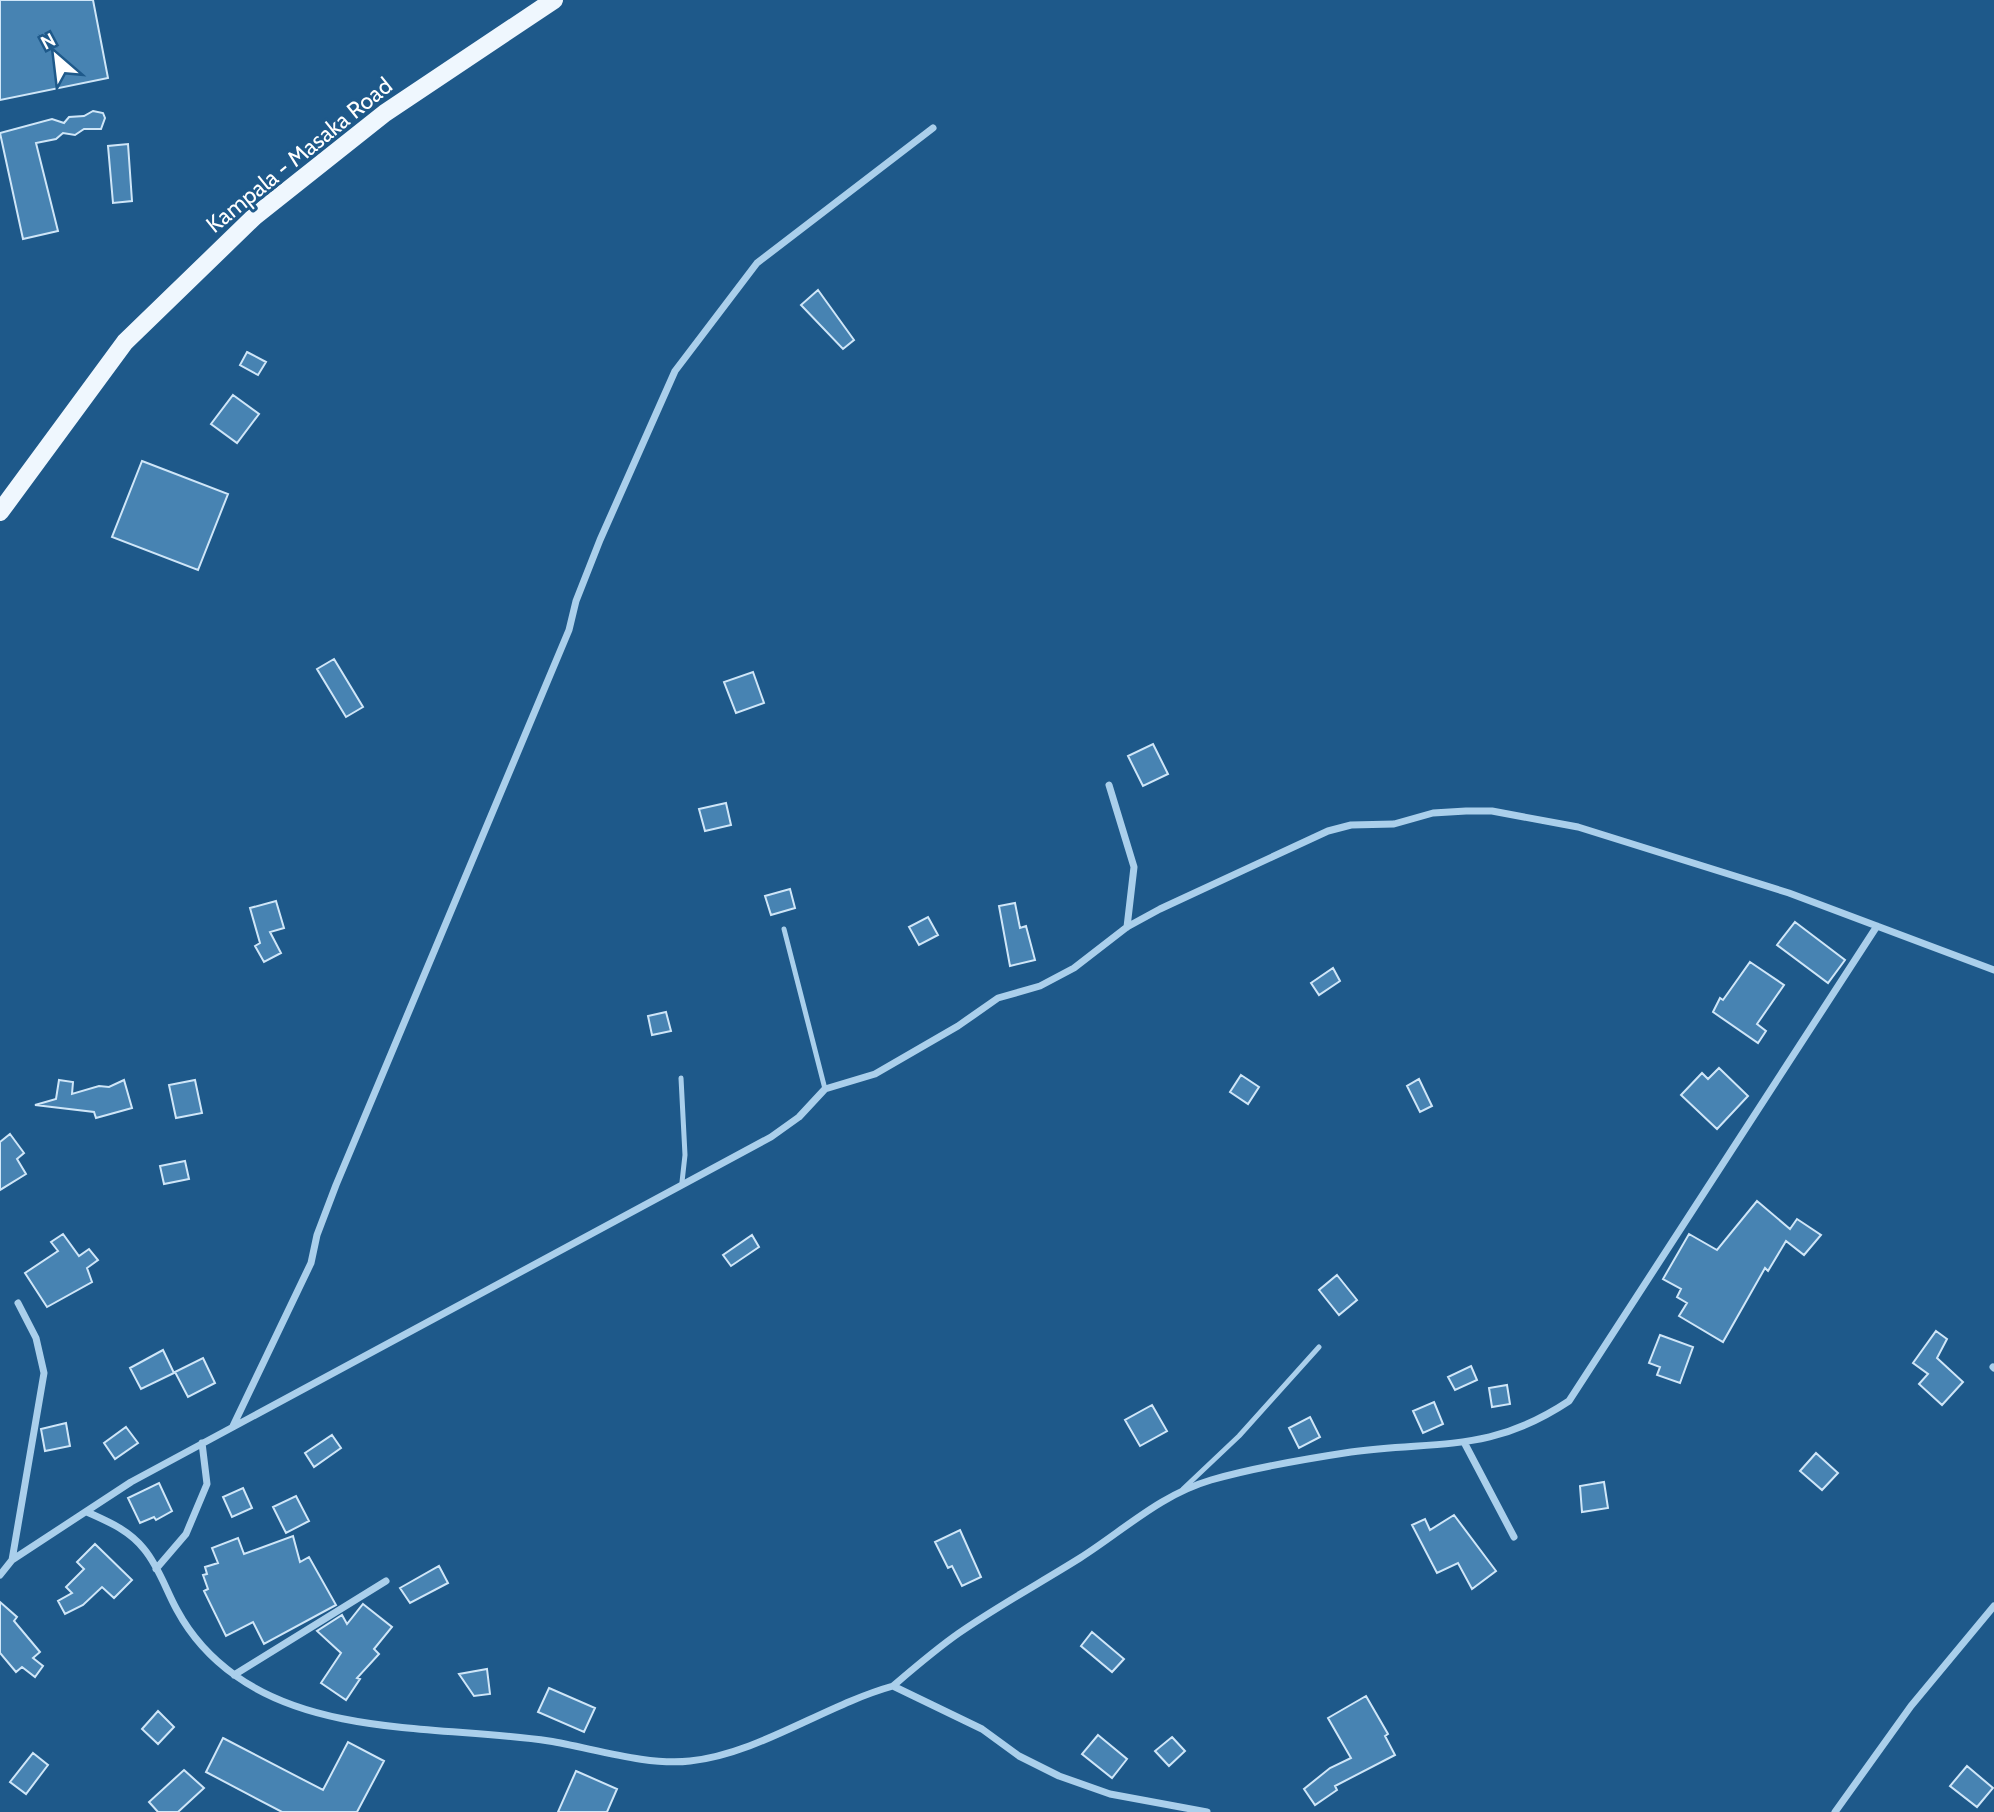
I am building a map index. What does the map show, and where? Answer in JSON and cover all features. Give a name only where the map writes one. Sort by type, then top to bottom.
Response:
[{"type":"main road","name":"Kampala - Masaka Road","points":[[0,512],[125,342],[254,217],[384,113],[554,0]]},
{"type":"street","points":[[233,1427],[311,1263],[317,1236],[336,1185],[569,630],[576,601],[600,540],[675,371],[757,262],[933,128]]},
{"type":"street","points":[[1109,785],[1134,867],[1127,927]]},
{"type":"street","points":[[0,1575],[12,1560],[131,1482],[682,1182],[771,1137],[799,1117],[825,1089],[875,1074],[958,1026],[998,998],[1052,980],[1074,968],[1127,927],[1290,846],[1328,831],[1352,825],[1394,824],[1433,813],[1505,813],[1591,831],[1789,893],[1994,970]]},
{"type":"street","points":[[88,1512],[123,1529],[146,1550],[190,1631],[234,1675],[280,1702],[355,1720],[546,1741],[688,1762],[741,1749],[808,1718],[893,1686],[958,1634],[1083,1556],[1160,1501],[1183,1489],[1215,1479],[1352,1452],[1465,1444],[1537,1422],[1569,1401],[1877,926]]},
{"type":"street","points":[[12,1560],[44,1373],[36,1338],[18,1303]]},
{"type":"street","points":[[156,1569],[186,1534],[207,1484],[202,1443]]},
{"type":"street","points":[[1465,1444],[1514,1537]]},
{"type":"street","points":[[234,1675],[386,1581]]},
{"type":"street","points":[[1835,1812],[1911,1706],[1994,1606]]},
{"type":"street","points":[[893,1686],[982,1729],[1019,1756],[1059,1776],[1110,1794],[1207,1812]]},
{"type":"lane","points":[[783,929],[825,1089]]},
{"type":"lane","points":[[681,1078],[685,1155],[682,1182]]},
{"type":"lane","points":[[1183,1489],[1239,1436],[1319,1347]]},
{"type":"building","points":[[0,0],[93,0],[108,78],[0,100]]},
{"type":"building","points":[[93,111],[103,113],[105,118],[101,129],[84,129],[75,135],[63,133],[56,139],[36,143],[58,231],[23,239],[0,133],[52,119],[64,123],[69,117],[84,116]]},
{"type":"building","points":[[128,144],[132,201],[113,203],[108,146]]},
{"type":"building","points":[[818,290],[854,340],[843,349],[801,305]]},
{"type":"building","points":[[247,352],[266,362],[258,375],[240,365]]},
{"type":"building","points":[[233,395],[259,414],[237,443],[211,424]]},
{"type":"building","points":[[142,461],[228,494],[198,570],[112,537]]},
{"type":"building","points":[[334,659],[363,707],[346,717],[317,669]]},
{"type":"building","points":[[753,672],[764,703],[736,713],[724,682]]},
{"type":"building","points":[[1153,744],[1168,774],[1143,786],[1128,756]]},
{"type":"building","points":[[726,803],[731,825],[705,831],[699,809]]},
{"type":"building","points":[[790,889],[795,908],[771,915],[765,896]]},
{"type":"building","points":[[276,901],[284,928],[270,932],[281,953],[264,962],[255,946],[260,943],[250,908]]},
{"type":"building","points":[[1015,903],[1020,928],[1026,926],[1035,960],[1010,966],[999,906]]},
{"type":"building","points":[[928,917],[938,935],[919,945],[909,927]]},
{"type":"building","points":[[1795,922],[1845,960],[1828,983],[1777,945]]},
{"type":"building","points":[[1750,962],[1784,985],[1757,1024],[1766,1031],[1758,1043],[1713,1012],[1720,998],[1723,1000]]},
{"type":"building","points":[[1333,968],[1340,981],[1319,995],[1311,983]]},
{"type":"building","points":[[666,1012],[671,1031],[652,1035],[648,1016]]},
{"type":"building","points":[[1719,1068],[1748,1096],[1717,1129],[1681,1095],[1702,1073],[1708,1079]]},
{"type":"building","points":[[1241,1075],[1259,1087],[1248,1104],[1230,1092]]},
{"type":"building","points":[[1419,1079],[1432,1106],[1420,1112],[1407,1086]]},
{"type":"building","points":[[59,1080],[73,1082],[72,1094],[99,1086],[109,1087],[124,1080],[132,1108],[96,1118],[94,1112],[35,1105],[56,1099]]},
{"type":"building","points":[[195,1080],[202,1113],[176,1118],[169,1085]]},
{"type":"building","points":[[10,1134],[24,1153],[17,1159],[26,1174],[0,1190],[0,1142]]},
{"type":"building","points":[[185,1161],[189,1179],[164,1184],[160,1166]]},
{"type":"building","points":[[1757,1201],[1790,1229],[1797,1219],[1821,1235],[1804,1255],[1786,1241],[1768,1271],[1765,1268],[1723,1342],[1679,1316],[1687,1303],[1677,1297],[1681,1289],[1663,1279],[1689,1234],[1717,1250]]},
{"type":"building","points":[[63,1234],[79,1256],[89,1249],[98,1260],[87,1268],[92,1282],[47,1307],[25,1273],[58,1251],[51,1242]]},
{"type":"building","points":[[752,1235],[759,1247],[731,1266],[723,1255]]},
{"type":"building","points":[[1337,1275],[1357,1300],[1339,1315],[1319,1290]]},
{"type":"building","points":[[1936,1331],[1947,1339],[1937,1358],[1963,1382],[1942,1405],[1919,1384],[1928,1374],[1913,1363]]},
{"type":"building","points":[[1660,1335],[1693,1347],[1680,1383],[1657,1375],[1660,1367],[1649,1363]]},
{"type":"building","points":[[163,1350],[174,1373],[141,1389],[130,1368]]},
{"type":"building","points":[[203,1358],[215,1383],[188,1397],[175,1372]]},
{"type":"building","points":[[1471,1366],[1477,1380],[1455,1390],[1448,1377]]},
{"type":"building","points":[[1507,1385],[1510,1404],[1492,1407],[1489,1388]]},
{"type":"building","points":[[1434,1402],[1443,1424],[1423,1433],[1413,1411]]},
{"type":"building","points":[[1152,1405],[1167,1431],[1140,1446],[1125,1420]]},
{"type":"building","points":[[1310,1417],[1320,1437],[1299,1448],[1289,1428]]},
{"type":"building","points":[[66,1423],[70,1446],[45,1451],[41,1429]]},
{"type":"building","points":[[126,1427],[138,1443],[115,1459],[104,1443]]},
{"type":"building","points":[[332,1435],[341,1448],[314,1467],[305,1453]]},
{"type":"building","points":[[1816,1453],[1838,1473],[1822,1490],[1800,1471]]},
{"type":"building","points":[[1604,1482],[1608,1508],[1582,1512],[1580,1486]]},
{"type":"building","points":[[159,1483],[172,1511],[156,1520],[154,1517],[140,1523],[128,1498]]},
{"type":"building","points":[[243,1488],[252,1508],[232,1517],[223,1497]]},
{"type":"building","points":[[296,1496],[309,1521],[286,1533],[273,1507]]},
{"type":"building","points":[[1454,1515],[1496,1571],[1472,1589],[1458,1563],[1437,1573],[1412,1525],[1425,1519],[1430,1530]]},
{"type":"building","points":[[960,1530],[981,1577],[962,1586],[952,1566],[948,1568],[935,1542]]},
{"type":"building","points":[[293,1536],[300,1562],[309,1557],[336,1605],[264,1644],[253,1622],[226,1636],[204,1591],[208,1589],[203,1575],[207,1574],[205,1567],[218,1563],[212,1548],[238,1538],[244,1554]]},
{"type":"building","points":[[95,1544],[132,1580],[114,1598],[102,1587],[83,1605],[65,1614],[58,1601],[72,1593],[66,1587],[84,1569],[77,1562]]},
{"type":"building","points":[[439,1566],[448,1583],[410,1603],[400,1588]]},
{"type":"building","points":[[0,1602],[17,1617],[14,1621],[40,1652],[33,1658],[43,1666],[35,1677],[22,1667],[16,1672],[0,1653]]},
{"type":"building","points":[[363,1604],[392,1627],[374,1649],[379,1654],[357,1678],[360,1679],[346,1700],[321,1683],[341,1653],[317,1631],[342,1615],[347,1624]]},
{"type":"building","points":[[1092,1632],[1124,1659],[1112,1672],[1081,1646]]},
{"type":"building","points":[[487,1669],[490,1694],[474,1696],[459,1674]]},
{"type":"building","points":[[549,1688],[595,1708],[584,1732],[538,1712]]},
{"type":"building","points":[[1366,1696],[1388,1734],[1385,1736],[1395,1755],[1335,1786],[1337,1790],[1315,1805],[1304,1789],[1330,1768],[1351,1758],[1328,1718]]},
{"type":"building","points":[[158,1711],[174,1727],[158,1744],[142,1729]]},
{"type":"building","points":[[1098,1735],[1127,1759],[1112,1778],[1082,1754]]},
{"type":"building","points":[[1172,1737],[1185,1751],[1169,1766],[1155,1751]]},
{"type":"building","points":[[223,1738],[323,1790],[348,1742],[384,1761],[357,1812],[282,1812],[206,1772]]},
{"type":"building","points":[[33,1753],[48,1765],[26,1794],[10,1782]]},
{"type":"building","points":[[1967,1766],[1993,1788],[1977,1807],[1950,1786]]},
{"type":"building","points":[[184,1770],[204,1788],[178,1812],[158,1812],[149,1802]]},
{"type":"building","points":[[576,1771],[617,1789],[607,1812],[558,1812]]}]
